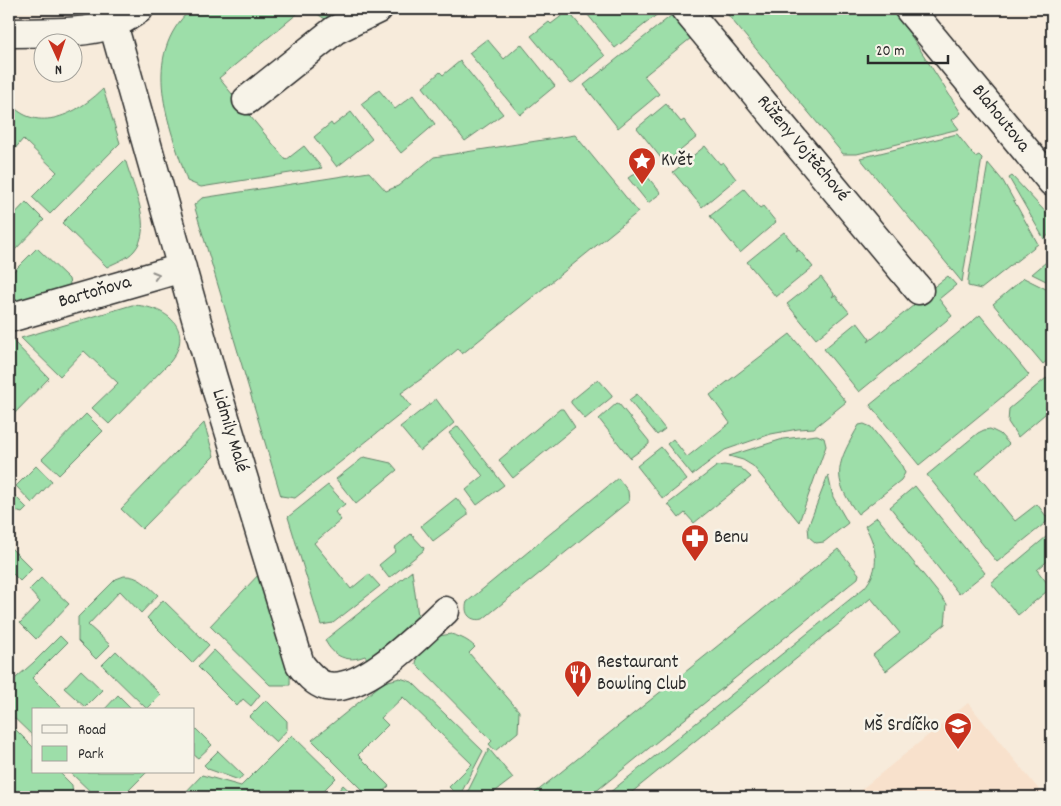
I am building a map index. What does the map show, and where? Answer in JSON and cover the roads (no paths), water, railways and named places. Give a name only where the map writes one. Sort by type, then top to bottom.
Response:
[{"type":"street","points":[[13,27],[76,31],[113,24],[139,9]]},
{"type":"street","points":[[247,100],[335,30],[378,9]]},
{"type":"street","name":"Růženy Vojtěchové","points":[[685,9],[919,290]]},
{"type":"street","name":"Blahoutova","points":[[910,9],[1052,182]]},
{"type":"street","name":"Lidmily Malé","points":[[113,24],[182,268],[297,655],[304,670],[311,678],[326,686],[345,685],[355,681],[386,664],[445,611]]},
{"type":"street","name":"Bartoňova","points":[[9,318],[182,268]]},
{"type":"place","name":"Květ","points":[[642,185]]},
{"type":"place","name":"Benu","points":[[695,562]]},
{"type":"place","name":"Restaurant Bowling Club","points":[[578,698]]},
{"type":"place","name":"MŠ Srdíčko","points":[[958,750]]}]
